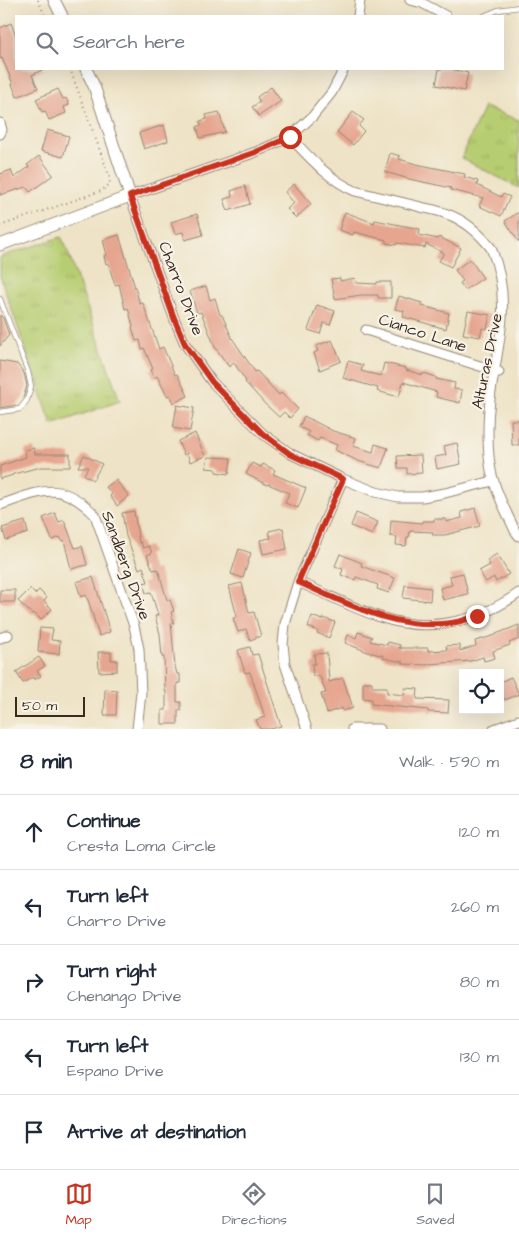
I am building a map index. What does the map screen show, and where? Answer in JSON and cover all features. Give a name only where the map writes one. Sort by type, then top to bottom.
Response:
[{"type":"street","points":[[54,0],[62,15]]},
{"type":"street","points":[[358,15],[360,0]]},
{"type":"street","points":[[410,0],[422,3],[444,15]]},
{"type":"street","name":"Charro Drive","points":[[86,70],[94,86],[130,196],[185,344],[212,382],[263,434],[290,454],[343,479],[376,492],[398,497],[437,495],[493,481]]},
{"type":"street","points":[[0,245],[130,196],[256,152],[290,137],[313,116],[332,92],[343,70]]},
{"type":"street","points":[[0,123],[2,130],[0,134]]},
{"type":"street","name":"Alturas Drive","points":[[290,137],[326,174],[340,184],[355,191],[448,214],[466,224],[483,238],[495,253],[506,272],[512,294]]},
{"type":"street","name":"Cianco Lane","points":[[366,330],[499,372]]},
{"type":"street","name":"Alturas Drive","points":[[509,339],[490,408],[488,432],[493,481],[514,531],[519,536]]},
{"type":"street","points":[[306,729],[285,664],[283,644],[285,624],[298,582],[343,479]]},
{"type":"street","name":"Sandberg Drive","points":[[0,505],[40,491],[57,491],[71,495],[84,503],[95,515],[134,626],[139,648],[141,693],[137,729]]},
{"type":"street","points":[[298,582],[380,617],[406,624],[426,625],[452,623],[477,616],[500,606],[519,593]]},
{"type":"street","points":[[494,729],[519,720]]},
{"type":"street","points":[[352,729],[380,729]]},
{"type":"lane","points":[[486,15],[498,10],[519,7]]},
{"type":"lane","points":[[0,299],[28,372],[31,386],[27,400],[20,409],[0,412]]},
{"type":"path","points":[[38,0],[45,15]]},
{"type":"path","points":[[0,226],[101,191],[110,184],[110,175],[70,70]]},
{"type":"green space","points":[[484,107],[519,120],[519,188],[461,158]]},
{"type":"green space","points":[[61,237],[120,401],[52,425],[0,276],[0,257]]},
{"type":"building","points":[[11,23],[15,34],[15,70],[42,70],[32,75],[38,88],[17,97],[2,58],[0,59],[0,28]]},
{"type":"building","points":[[439,70],[455,70],[468,73],[464,91],[436,85]]},
{"type":"building","points":[[271,87],[281,101],[259,116],[252,107],[260,102],[257,97]]},
{"type":"building","points":[[58,89],[63,99],[66,98],[69,105],[64,107],[66,113],[49,120],[45,111],[42,112],[36,99]]},
{"type":"building","points":[[219,112],[225,132],[200,138],[197,127],[201,125],[200,121],[207,119],[206,115]]},
{"type":"building","points":[[353,112],[364,120],[359,126],[364,131],[353,145],[337,132]]},
{"type":"building","points":[[164,125],[168,141],[144,149],[139,133]]},
{"type":"building","points":[[47,130],[69,136],[63,157],[41,151]]},
{"type":"building","points":[[390,153],[400,156],[399,159],[416,164],[465,174],[464,177],[478,181],[477,185],[501,197],[503,194],[510,197],[501,216],[479,206],[483,198],[385,172]]},
{"type":"building","points":[[39,156],[53,175],[30,192],[26,187],[0,195],[0,174],[11,170],[14,178],[29,167],[27,165]]},
{"type":"building","points":[[294,184],[311,204],[296,218],[287,209],[294,203],[285,192]]},
{"type":"building","points":[[245,186],[250,204],[228,211],[224,199],[232,197],[231,191]]},
{"type":"building","points":[[345,212],[374,223],[375,220],[420,229],[419,235],[438,239],[439,237],[461,248],[451,267],[439,261],[444,253],[426,244],[425,248],[397,243],[396,245],[386,243],[386,240],[354,232],[353,235],[339,230]]},
{"type":"building","points":[[519,212],[519,242],[505,221]]},
{"type":"building","points":[[197,214],[203,235],[185,240],[183,232],[175,234],[171,222]]},
{"type":"building","points":[[119,235],[140,304],[143,303],[159,349],[163,347],[175,375],[177,374],[188,396],[174,403],[170,395],[167,396],[157,376],[154,378],[150,370],[153,369],[144,348],[142,349],[140,340],[136,341],[128,308],[125,309],[119,284],[115,285],[108,263],[106,264],[104,256],[107,255],[103,240]]},
{"type":"building","points":[[470,259],[483,278],[465,290],[460,283],[463,281],[455,270]]},
{"type":"building","points":[[340,278],[340,281],[355,278],[356,283],[377,284],[377,282],[391,282],[391,298],[378,298],[378,295],[361,295],[335,299],[331,279]]},
{"type":"building","points":[[206,286],[210,300],[215,298],[220,315],[222,315],[232,338],[255,372],[257,371],[279,395],[281,393],[298,409],[290,418],[284,412],[279,417],[265,404],[245,382],[234,363],[229,367],[215,347],[201,312],[197,313],[190,291]]},
{"type":"building","points":[[399,296],[422,303],[422,306],[449,313],[446,329],[403,317],[404,311],[395,309]]},
{"type":"building","points":[[317,305],[335,311],[330,325],[324,323],[320,334],[308,330]]},
{"type":"building","points":[[468,311],[490,315],[487,329],[482,328],[480,337],[463,334]]},
{"type":"building","points":[[0,315],[3,318],[9,335],[0,346]]},
{"type":"building","points":[[332,340],[341,361],[320,370],[314,353],[318,351],[316,346]]},
{"type":"building","points":[[0,361],[17,364],[24,373],[27,386],[23,398],[16,405],[0,408]]},
{"type":"building","points":[[348,361],[363,365],[361,371],[381,376],[384,363],[455,383],[454,389],[462,390],[460,403],[436,397],[437,392],[403,382],[399,397],[377,391],[378,388],[343,378]]},
{"type":"building","points":[[177,405],[194,408],[190,431],[173,428]]},
{"type":"building","points":[[304,416],[333,431],[356,438],[353,446],[373,452],[375,444],[388,448],[381,468],[358,461],[335,450],[337,445],[320,438],[318,441],[307,435],[309,432],[299,427]]},
{"type":"building","points":[[511,420],[519,420],[519,445],[512,445]]},
{"type":"building","points":[[195,433],[205,456],[190,462],[187,453],[184,455],[178,441]]},
{"type":"building","points":[[457,443],[461,464],[437,469],[435,457],[446,455],[444,446]]},
{"type":"building","points":[[34,448],[35,454],[70,454],[70,467],[41,467],[0,479],[0,466],[26,457],[25,450]]},
{"type":"building","points":[[84,455],[102,464],[93,480],[84,475],[88,467],[78,467]]},
{"type":"building","points":[[421,455],[422,473],[407,474],[407,468],[398,468],[397,456]]},
{"type":"building","points":[[208,457],[231,458],[229,474],[216,472],[216,469],[206,468]]},
{"type":"building","points":[[252,463],[261,467],[263,464],[275,470],[273,474],[306,488],[298,508],[285,503],[289,493],[267,485],[246,474]]},
{"type":"building","points":[[116,480],[129,496],[117,506],[110,496],[112,494],[106,487]]},
{"type":"building","points":[[475,508],[480,526],[445,535],[432,535],[433,532],[410,531],[406,546],[396,545],[397,537],[390,536],[391,520],[422,523],[422,521],[434,521],[434,519],[446,519],[446,522],[462,518],[461,512]]},
{"type":"building","points":[[134,511],[139,543],[141,542],[143,548],[149,546],[152,553],[147,555],[153,570],[158,569],[167,600],[170,600],[174,611],[171,612],[174,623],[171,623],[175,666],[177,674],[180,674],[180,683],[177,683],[177,702],[181,702],[181,710],[178,710],[178,724],[162,724],[162,710],[166,710],[166,691],[164,657],[162,657],[160,634],[155,616],[158,615],[151,592],[146,593],[143,583],[148,582],[143,567],[139,569],[126,536],[122,513]]},
{"type":"building","points":[[55,513],[59,522],[64,520],[75,548],[82,546],[87,565],[71,569],[64,540],[62,541],[60,537],[52,540],[43,518]]},
{"type":"building","points":[[356,513],[378,522],[372,535],[351,526]]},
{"type":"building","points":[[25,521],[28,533],[6,540],[2,528]]},
{"type":"building","points":[[283,528],[287,549],[263,554],[260,540],[271,538],[269,531]]},
{"type":"building","points":[[239,549],[251,553],[243,578],[231,574]]},
{"type":"building","points":[[340,554],[362,563],[361,566],[395,578],[389,593],[377,589],[378,585],[356,577],[355,580],[341,575],[343,569],[335,566]]},
{"type":"building","points":[[497,554],[509,574],[496,582],[494,577],[486,582],[479,571],[490,565],[487,560]]},
{"type":"building","points":[[463,573],[468,594],[443,600],[440,588],[452,585],[450,576]]},
{"type":"building","points":[[93,577],[110,632],[99,636],[86,595],[81,597],[76,582]]},
{"type":"building","points":[[242,583],[249,613],[254,612],[261,636],[250,640],[246,629],[238,632],[233,618],[237,617],[229,586]]},
{"type":"building","points":[[405,585],[431,588],[430,601],[403,598]]},
{"type":"building","points":[[30,589],[35,594],[39,590],[47,598],[44,601],[52,609],[41,620],[18,601]]},
{"type":"building","points":[[0,590],[15,590],[15,602],[0,602]]},
{"type":"building","points":[[312,616],[335,622],[329,638],[308,627]]},
{"type":"building","points":[[519,625],[519,639],[509,643],[510,645],[493,651],[495,658],[484,661],[483,657],[471,661],[428,665],[403,664],[403,662],[383,658],[384,656],[345,643],[348,635],[356,638],[358,632],[372,637],[370,641],[387,645],[388,642],[400,645],[399,648],[428,648],[428,651],[447,650],[446,646],[460,645],[460,651],[476,646],[475,641],[496,635]]},
{"type":"building","points":[[40,628],[53,629],[51,640],[60,641],[59,654],[38,652]]},
{"type":"building","points":[[250,647],[252,655],[258,654],[281,726],[271,729],[260,729],[256,720],[265,717],[250,672],[245,673],[238,650]]},
{"type":"building","points":[[98,652],[111,652],[111,660],[117,660],[117,671],[99,672]]},
{"type":"building","points":[[327,653],[329,682],[343,678],[353,708],[343,711],[342,708],[327,713],[321,694],[326,693],[320,676],[313,676],[312,664],[315,664],[314,654]]},
{"type":"building","points":[[39,657],[45,666],[37,671],[41,676],[34,680],[33,677],[23,683],[16,672]]},
{"type":"building","points":[[511,677],[519,694],[505,700],[504,680]]},
{"type":"building","points":[[363,682],[372,682],[372,687],[387,687],[387,693],[404,695],[405,688],[418,689],[417,699],[449,700],[448,713],[371,704],[371,699],[363,698]]},
{"type":"building","points":[[105,689],[117,690],[116,715],[104,715]]},
{"type":"route","points":[[290,137],[256,152],[130,196],[174,318],[185,344],[212,382],[263,434],[290,454],[343,479],[298,582],[380,617],[406,624],[452,623],[477,616]]}]
